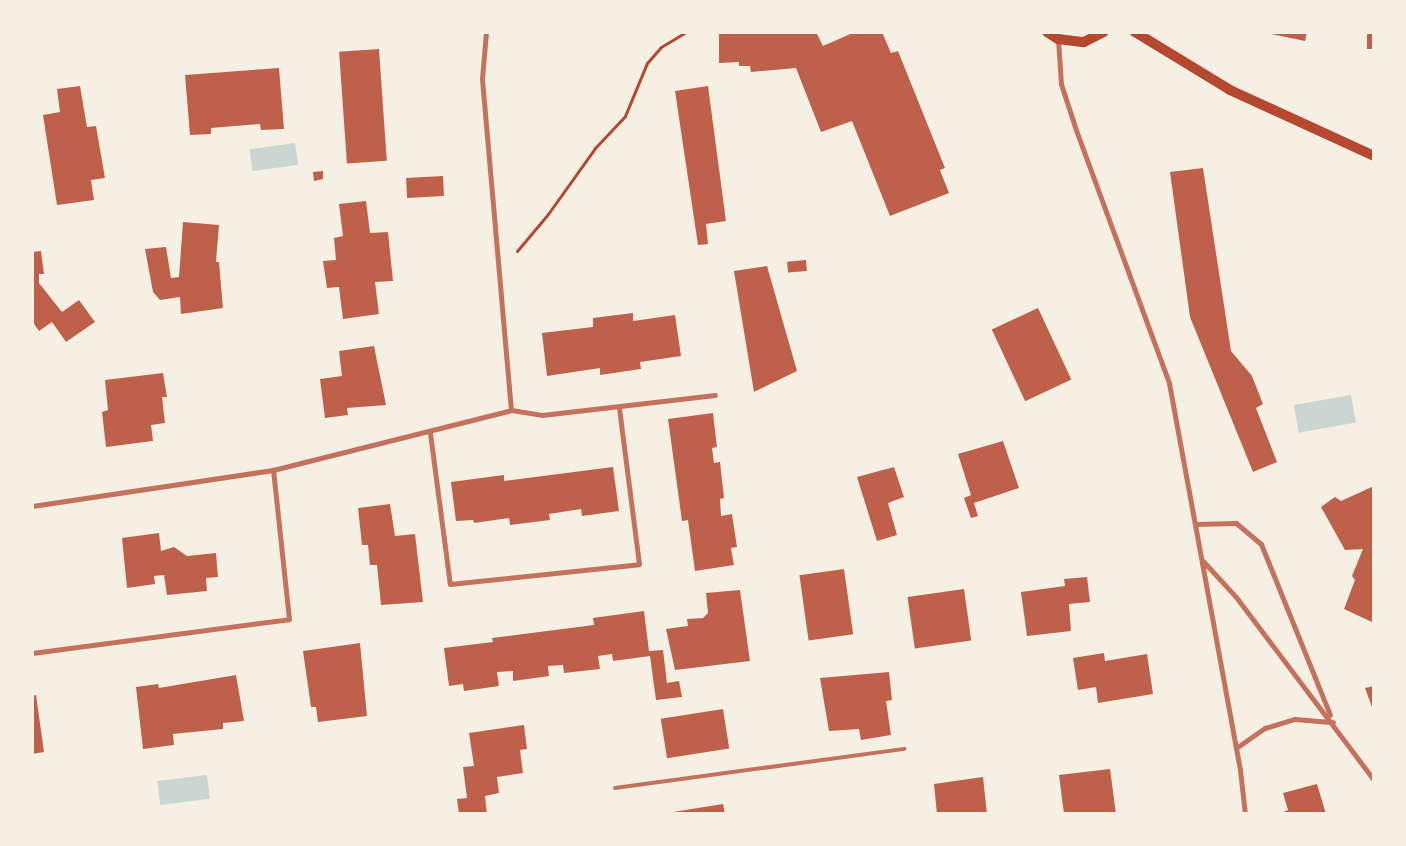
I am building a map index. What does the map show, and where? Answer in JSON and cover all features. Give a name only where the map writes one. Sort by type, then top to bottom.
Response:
[{"type":"main road","points":[[1047,32],[1058,39],[1084,42],[1104,32]]},
{"type":"main road","points":[[1135,32],[1230,90],[1374,156]]},
{"type":"street","points":[[486,32],[482,79],[510,410]]},
{"type":"street","points":[[1058,39],[1060,84],[1169,383],[1236,748],[1245,814]]},
{"type":"street","points":[[32,506],[273,470],[430,433],[510,410],[542,415],[619,408],[715,395]]},
{"type":"street","points":[[430,433],[450,584],[639,564],[619,408]]},
{"type":"street","points":[[32,653],[289,619],[273,470]]},
{"type":"street","points":[[1196,524],[1236,523],[1261,544],[1333,722]]},
{"type":"street","points":[[1202,560],[1236,597],[1333,722],[1374,780]]},
{"type":"street","points":[[1236,748],[1265,728],[1294,719],[1333,722]]},
{"type":"lane","points":[[615,788],[904,748]]},
{"type":"path","points":[[499,272],[548,214],[595,148],[625,116],[647,63],[661,47],[686,32]]},
{"type":"shaded area","points":[[295,143],[298,165],[253,171],[249,149]]},
{"type":"shaded area","points":[[1351,395],[1356,423],[1299,433],[1294,405]]},
{"type":"shaded area","points":[[207,775],[210,799],[160,805],[157,781]]},
{"type":"building","points":[[816,32],[823,46],[855,32],[882,32],[891,53],[898,51],[945,168],[940,170],[949,193],[890,216],[852,121],[821,132],[796,68],[751,72],[750,66],[739,66],[739,62],[719,63],[719,33]]},
{"type":"building","points":[[1262,32],[1307,32],[1305,41]]},
{"type":"building","points":[[1367,32],[1374,32],[1374,49],[1367,49]]},
{"type":"building","points":[[379,49],[387,161],[347,164],[339,52]]},
{"type":"building","points":[[279,68],[284,129],[261,130],[260,124],[211,128],[211,134],[190,135],[185,75]]},
{"type":"building","points":[[80,86],[87,127],[96,126],[105,178],[91,180],[94,200],[57,205],[43,115],[60,112],[57,89]]},
{"type":"building","points":[[708,86],[726,221],[706,224],[708,244],[698,245],[675,91]]},
{"type":"building","points":[[1203,168],[1231,351],[1252,376],[1263,404],[1256,408],[1277,462],[1253,472],[1190,317],[1170,172]]},
{"type":"building","points":[[323,171],[323,179],[314,181],[313,172]]},
{"type":"building","points":[[443,176],[444,196],[407,198],[406,178]]},
{"type":"building","points":[[366,201],[370,233],[388,232],[393,281],[375,282],[379,314],[343,319],[339,287],[327,288],[323,261],[336,260],[334,238],[343,236],[339,204]]},
{"type":"building","points":[[183,222],[219,225],[216,262],[219,262],[223,308],[181,314],[180,297],[160,300],[153,292],[145,249],[166,247],[171,278],[179,277]]},
{"type":"building","points":[[41,251],[44,274],[39,274],[39,283],[62,312],[79,300],[95,322],[66,342],[52,322],[39,331],[32,321],[32,252]]},
{"type":"building","points":[[806,260],[807,271],[788,273],[787,262]]},
{"type":"building","points":[[767,266],[797,371],[754,392],[734,271]]},
{"type":"building","points":[[1038,308],[1071,380],[1025,401],[992,330]]},
{"type":"building","points":[[633,313],[633,321],[675,315],[681,356],[640,362],[641,369],[600,375],[600,368],[547,376],[542,333],[593,327],[593,318]]},
{"type":"building","points":[[374,346],[386,405],[347,408],[348,415],[325,418],[320,379],[342,376],[339,351]]},
{"type":"building","points":[[163,373],[167,397],[162,397],[165,423],[151,425],[153,441],[106,447],[102,412],[108,410],[105,380]]},
{"type":"building","points":[[713,413],[717,447],[712,448],[714,463],[720,462],[724,498],[720,499],[721,516],[732,514],[737,547],[731,548],[734,565],[695,571],[688,520],[682,521],[668,419]]},
{"type":"building","points":[[1003,441],[1019,488],[974,503],[978,516],[971,518],[964,498],[971,495],[958,454]]},
{"type":"building","points":[[613,467],[619,511],[582,516],[581,509],[549,514],[550,520],[510,525],[509,518],[474,523],[473,520],[456,521],[451,482],[504,475],[504,481]]},
{"type":"building","points":[[894,467],[904,497],[888,503],[897,535],[877,541],[857,477]]},
{"type":"building","points":[[1374,486],[1374,623],[1344,609],[1355,580],[1352,576],[1363,549],[1345,550],[1321,507],[1335,497],[1341,501]]},
{"type":"building","points":[[390,504],[395,536],[415,534],[423,602],[381,605],[377,565],[370,565],[368,545],[362,545],[358,508]]},
{"type":"building","points":[[159,533],[161,551],[174,547],[187,556],[216,553],[218,577],[206,578],[207,591],[167,595],[164,575],[154,576],[155,584],[127,588],[122,538]]},
{"type":"building","points":[[844,569],[853,634],[809,641],[799,575]]},
{"type":"building","points":[[1087,577],[1090,602],[1069,604],[1071,631],[1027,636],[1021,592],[1065,586],[1064,579]]},
{"type":"building","points":[[964,589],[971,640],[915,648],[908,597]]},
{"type":"building","points":[[740,590],[750,661],[675,670],[666,629],[688,626],[687,619],[703,618],[708,613],[706,593]]},
{"type":"building","points":[[644,611],[649,651],[663,650],[667,683],[679,681],[682,697],[656,700],[650,656],[613,661],[612,654],[598,656],[600,669],[564,673],[563,665],[548,666],[549,676],[513,681],[513,671],[497,672],[499,686],[464,691],[463,684],[449,686],[444,648],[493,642],[492,638],[594,625],[593,618]]},
{"type":"building","points":[[360,643],[367,716],[318,722],[316,707],[311,707],[303,651]]},
{"type":"building","points":[[1104,653],[1105,661],[1147,654],[1153,694],[1098,703],[1096,687],[1078,690],[1073,658]]},
{"type":"building","points":[[889,672],[892,700],[886,701],[891,735],[861,740],[859,729],[829,731],[820,678]]},
{"type":"building","points":[[236,675],[244,721],[223,723],[223,729],[173,734],[174,745],[143,749],[136,687],[158,684],[159,688]]},
{"type":"building","points":[[1374,686],[1374,706],[1372,707],[1365,688]]},
{"type":"building","points":[[36,695],[44,752],[32,754],[32,696]]},
{"type":"building","points":[[723,709],[729,749],[667,758],[661,719]]},
{"type":"building","points":[[524,725],[527,749],[520,750],[523,773],[497,777],[499,793],[485,796],[487,814],[459,814],[457,799],[467,798],[463,767],[474,766],[469,733]]},
{"type":"building","points":[[1110,769],[1116,814],[1064,814],[1059,775]]},
{"type":"building","points":[[983,777],[987,814],[937,814],[934,784]]},
{"type":"building","points":[[1317,784],[1326,814],[1279,814],[1288,810],[1283,793]]},
{"type":"building","points":[[723,804],[725,814],[673,814],[673,812]]}]
